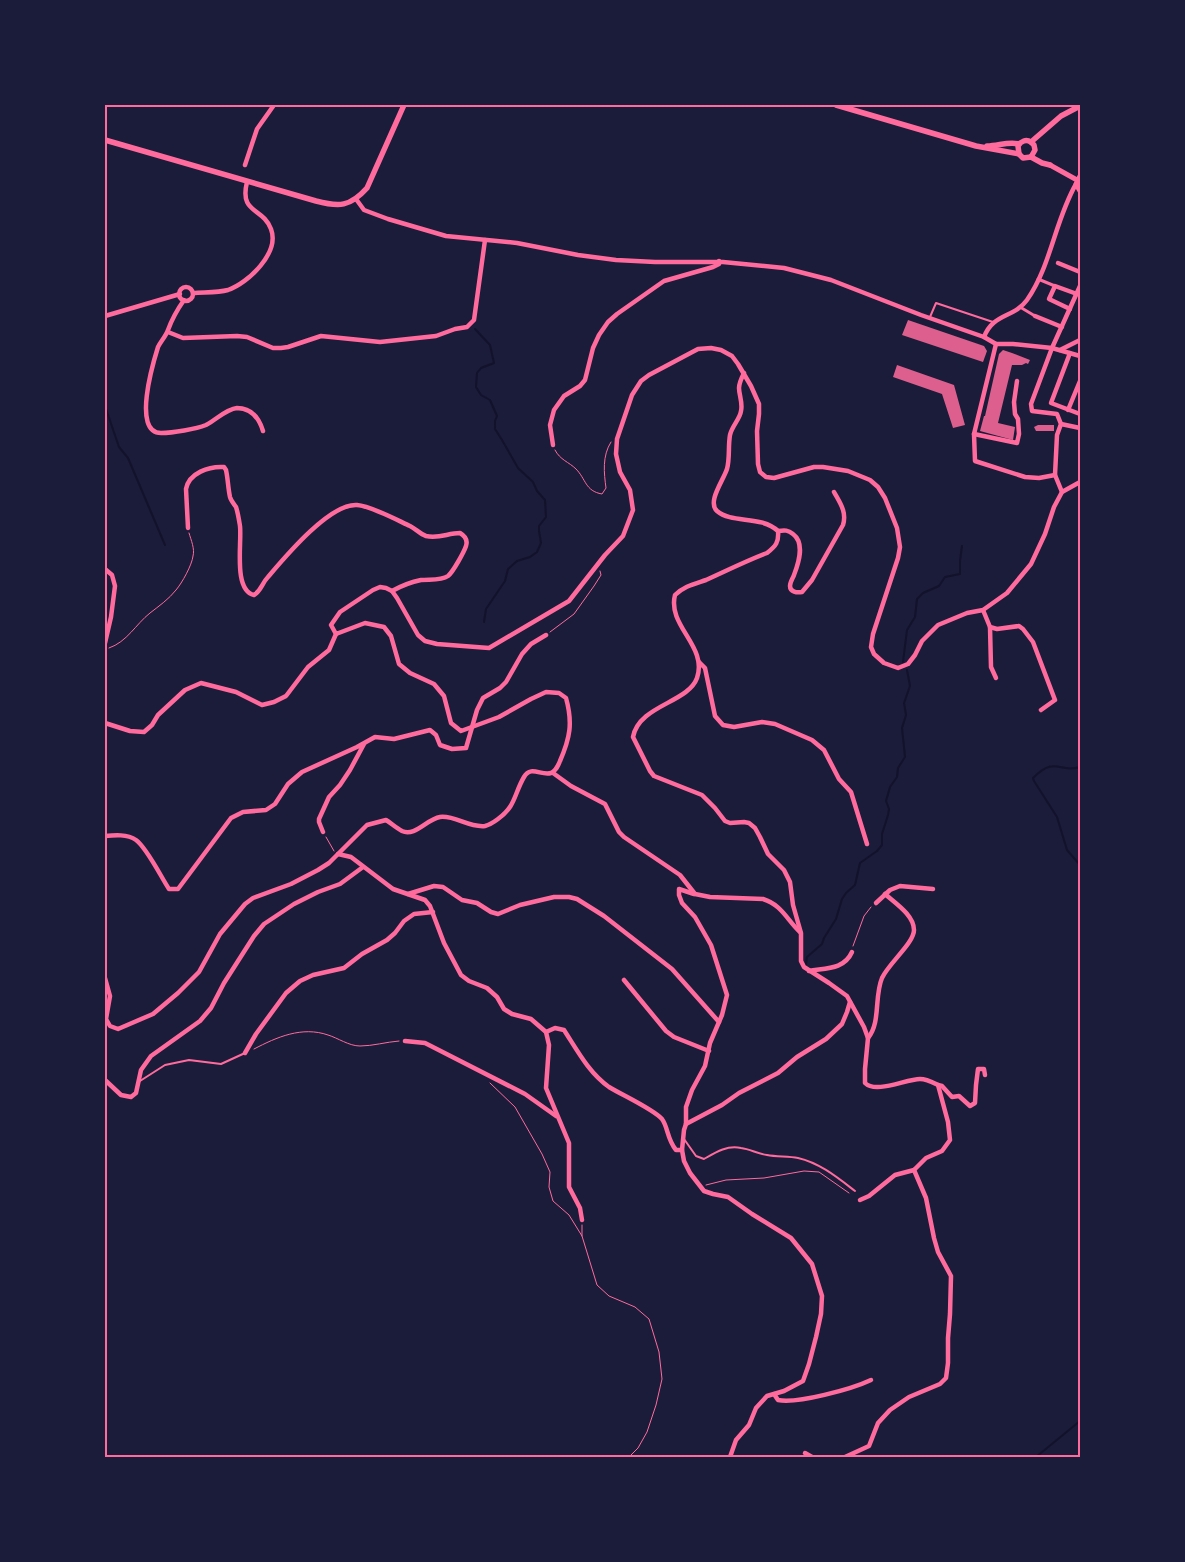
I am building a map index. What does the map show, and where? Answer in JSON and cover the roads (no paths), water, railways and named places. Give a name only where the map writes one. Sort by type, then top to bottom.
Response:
[{"type":"main road","points":[[105,140],[326,204],[344,205],[356,198],[366,188],[404,105]]},
{"type":"main road","points":[[836,105],[976,146],[1019,154],[1024,158],[1031,157],[1050,165]]},
{"type":"main road","points":[[1031,142],[1061,116],[1080,106]]},
{"type":"main road","points":[[1019,154],[1017,149],[1019,144],[1025,140],[1034,145],[1035,150],[1031,157]]},
{"type":"main road","points":[[976,146],[1001,145],[1011,142],[1019,144]]},
{"type":"street","points":[[246,165],[257,130],[274,105]]},
{"type":"street","points":[[1050,165],[1078,180]]},
{"type":"street","points":[[1078,180],[1080,191]]},
{"type":"street","points":[[984,336],[988,327],[993,322],[1020,307],[1026,301],[1038,279],[1070,195],[1078,180]]},
{"type":"street","points":[[193,293],[227,290],[241,283],[267,257],[273,241],[272,231],[268,223],[249,207],[245,189],[247,182]]},
{"type":"street","points":[[356,198],[364,210],[446,236],[517,243],[578,255],[616,260],[655,262],[719,261],[784,268],[831,280],[930,318],[984,336],[996,344],[1052,348],[1080,356]]},
{"type":"street","points":[[168,332],[183,338],[237,336],[272,348],[288,347],[321,336],[380,342],[436,336],[467,327],[474,320],[485,240]]},
{"type":"street","points":[[1047,258],[1080,272]]},
{"type":"street","points":[[553,444],[550,425],[554,410],[564,396],[580,386],[585,380],[592,348],[608,322],[664,281],[713,267],[719,264],[719,261]]},
{"type":"street","points":[[1038,279],[1077,294]]},
{"type":"street","points":[[1055,286],[1049,299],[1070,309]]},
{"type":"street","points":[[1062,492],[1054,475],[1057,436],[1061,424],[1058,414],[1032,410],[1031,404],[1052,348],[1080,286]]},
{"type":"street","points":[[180,294],[184,287],[189,288],[193,293]]},
{"type":"street","points":[[184,300],[190,300],[193,297],[193,293]]},
{"type":"street","points":[[180,294],[184,300]]},
{"type":"street","points":[[105,316],[180,294]]},
{"type":"street","points":[[184,300],[158,347],[151,373],[146,422],[150,428],[158,433],[204,426],[229,410],[236,408],[256,415],[263,431]]},
{"type":"street","points":[[1020,307],[1035,316],[1062,327]]},
{"type":"street","points":[[1060,350],[1080,340]]},
{"type":"street","points":[[996,344],[974,434],[975,461],[1025,477],[1039,478],[1054,475]]},
{"type":"street","points":[[336,634],[331,625],[340,612],[380,587],[392,591],[418,635],[425,641],[437,644],[488,648],[569,601],[605,555],[623,536],[633,510],[630,490],[620,472],[616,454],[617,439],[632,395],[641,381],[649,374],[698,349],[711,348],[721,350],[732,356],[744,373],[759,404],[756,431],[758,464],[760,472],[766,477],[774,478],[814,468],[834,468],[870,480],[878,487],[885,498],[897,528],[900,546],[871,646],[874,654],[884,663],[891,666],[898,668],[908,664],[922,641],[938,625],[967,613],[983,610],[1007,593],[1031,564],[1062,492],[1080,482]]},
{"type":"street","points":[[1070,354],[1051,403],[1080,414]]},
{"type":"street","points":[[744,373],[739,387],[742,401],[741,412],[730,435],[727,468],[713,500],[714,507],[727,516],[772,525],[778,531],[779,540],[774,548],[767,553],[706,580],[690,585],[675,595],[673,609],[696,652],[699,671],[696,680],[690,688],[651,712],[638,725],[633,737],[654,776],[702,795],[708,799],[725,821],[730,823],[744,822],[755,828],[768,854],[788,876],[801,933],[804,967],[847,996],[868,1038]]},
{"type":"street","points":[[974,434],[1017,443],[1019,434],[1018,418],[1015,414],[1014,402],[1017,381]]},
{"type":"street","points":[[1068,410],[1080,381]]},
{"type":"street","points":[[1061,424],[1080,428]]},
{"type":"street","points":[[188,528],[187,483],[205,469],[224,467],[231,500],[236,507],[240,528],[242,580],[248,593],[254,595],[296,546],[325,518],[341,508],[349,506],[367,507],[411,527],[422,535],[437,538],[460,533],[464,535],[468,543],[451,574],[447,577],[421,580],[403,585],[392,591]]},
{"type":"street","points":[[778,531],[785,530],[790,532],[800,542],[796,568],[790,584],[792,590],[802,592],[812,580],[845,520],[844,512],[834,492]]},
{"type":"street","points":[[105,569],[112,575],[115,586],[105,643]]},
{"type":"street","points":[[983,610],[990,627],[990,667],[996,678]]},
{"type":"street","points":[[105,723],[130,731],[144,732],[152,725],[158,715],[185,690],[202,683],[236,692],[262,705],[274,702],[286,696],[308,667],[329,650],[336,634],[365,623],[384,627],[391,636],[399,664],[410,673],[434,684],[444,696],[452,723],[461,731],[499,717],[546,692],[559,694],[566,698],[570,728],[568,744],[557,769],[553,773],[546,774],[534,770],[528,773],[523,778],[514,802],[505,814],[494,822],[485,826],[474,825],[453,818],[442,817],[407,832],[401,831],[386,820],[367,825],[338,854],[318,870],[291,884],[252,898],[220,934],[198,972],[178,993],[153,1014],[118,1029],[110,1026],[106,1019],[110,996],[105,978]]},
{"type":"street","points":[[990,627],[997,629],[1019,626],[1033,642],[1055,700],[1041,710]]},
{"type":"street","points":[[105,836],[127,836],[136,840],[169,889],[178,889],[231,818],[243,812],[266,810],[275,804],[288,784],[302,772],[376,737],[394,739],[430,730],[436,735],[440,745],[452,749],[466,748],[477,710],[483,698],[506,682],[522,654],[531,644],[546,635]]},
{"type":"street","points":[[699,662],[705,668],[715,716],[722,725],[734,727],[762,722],[774,724],[812,740],[824,750],[838,779],[851,792],[866,844]]},
{"type":"street","points":[[323,832],[319,822],[326,804],[350,770],[364,742]]},
{"type":"street","points":[[553,773],[571,786],[605,804],[619,832],[680,875],[695,894]]},
{"type":"street","points":[[338,854],[351,857],[393,889],[424,900],[433,912],[444,942],[461,975],[469,982],[487,988],[497,997],[504,1009],[512,1014],[531,1019],[546,1032],[549,1045],[546,1088],[569,1143],[569,1187],[580,1208],[582,1220]]},
{"type":"street","points":[[105,1080],[121,1095],[131,1097],[136,1093],[141,1070],[151,1056],[200,1021],[211,1008],[224,983],[254,936],[264,924],[294,904],[340,884],[363,867]]},
{"type":"street","points":[[407,894],[434,886],[443,886],[462,900],[477,903],[498,914],[520,905],[554,896],[578,899],[604,916],[672,969],[719,1022]]},
{"type":"street","points":[[876,903],[890,890],[900,886],[932,889]]},
{"type":"street","points":[[730,1457],[736,1440],[749,1425],[756,1408],[767,1396],[784,1392],[802,1380],[810,1364],[822,1296],[812,1264],[790,1238],[728,1197],[704,1191],[684,1161],[682,1150],[686,1124],[686,1107],[692,1090],[705,1066],[726,1005],[727,995],[706,935],[695,917],[682,903],[679,889],[710,897],[763,899],[777,906],[801,933]]},
{"type":"street","points":[[885,894],[911,920],[914,929],[912,940],[896,956],[883,977],[874,1028],[868,1038],[865,1083],[868,1086],[882,1086],[919,1079],[930,1080],[942,1086],[952,1097],[959,1096],[967,1104],[973,1106],[976,1103],[978,1069],[984,1069],[985,1075]]},
{"type":"street","points":[[245,1054],[256,1034],[286,993],[300,981],[313,975],[344,968],[362,954],[387,940],[404,921],[414,914],[433,912]]},
{"type":"street","points":[[809,971],[840,966],[847,961],[852,952]]},
{"type":"street","points":[[624,980],[666,1031],[674,1037],[709,1051]]},
{"type":"street","points":[[686,1124],[778,1073],[797,1057],[826,1039],[842,1024],[850,1002]]},
{"type":"street","points":[[546,1032],[555,1028],[564,1030],[593,1072],[608,1086],[662,1120],[670,1143],[676,1150],[682,1150]]},
{"type":"street","points":[[405,1041],[425,1043],[525,1094],[558,1116]]},
{"type":"street","points":[[860,1200],[869,1196],[895,1176],[914,1170],[926,1158],[942,1152],[950,1140],[948,1122],[938,1085]]},
{"type":"street","points":[[845,1457],[869,1446],[878,1423],[890,1410],[909,1397],[940,1384],[946,1378],[951,1276],[938,1252],[926,1198],[914,1170]]},
{"type":"street","points":[[774,1394],[778,1400],[785,1402],[804,1399],[871,1380]]},
{"type":"street","points":[[806,1453],[812,1457]]},
{"type":"lane","points":[[930,318],[936,303],[993,322]]},
{"type":"lane","points":[[138,1082],[165,1065],[190,1060],[221,1064],[245,1054]]},
{"type":"lane","points":[[683,1137],[696,1156],[704,1158],[733,1147],[774,1157],[796,1158],[809,1161],[856,1191]]},
{"type":"waterway","points":[[475,329],[490,345],[494,363],[481,368],[477,373],[476,387],[481,395],[490,400],[497,416],[495,429],[518,468],[533,482],[537,491],[545,500],[546,517],[539,526],[541,543],[537,552],[530,557],[517,561],[508,569],[505,581],[486,609],[484,622]]},
{"type":"waterway","points":[[105,406],[119,447],[128,458],[165,545]]},
{"type":"waterway","points":[[903,662],[907,630],[915,617],[917,599],[923,593],[939,586],[945,577],[960,574],[962,546]]},
{"type":"waterway","points":[[806,964],[807,957],[822,944],[836,919],[842,899],[855,885],[860,863],[882,845],[882,834],[889,809],[886,801],[890,787],[897,777],[898,768],[905,757],[902,728],[906,715],[904,703],[910,686],[907,670]]},
{"type":"waterway","points":[[1080,767],[1073,769],[1052,766],[1041,771],[1033,778],[1057,817],[1067,850],[1080,865]]},
{"type":"waterway","points":[[1036,1457],[1080,1421]]}]
